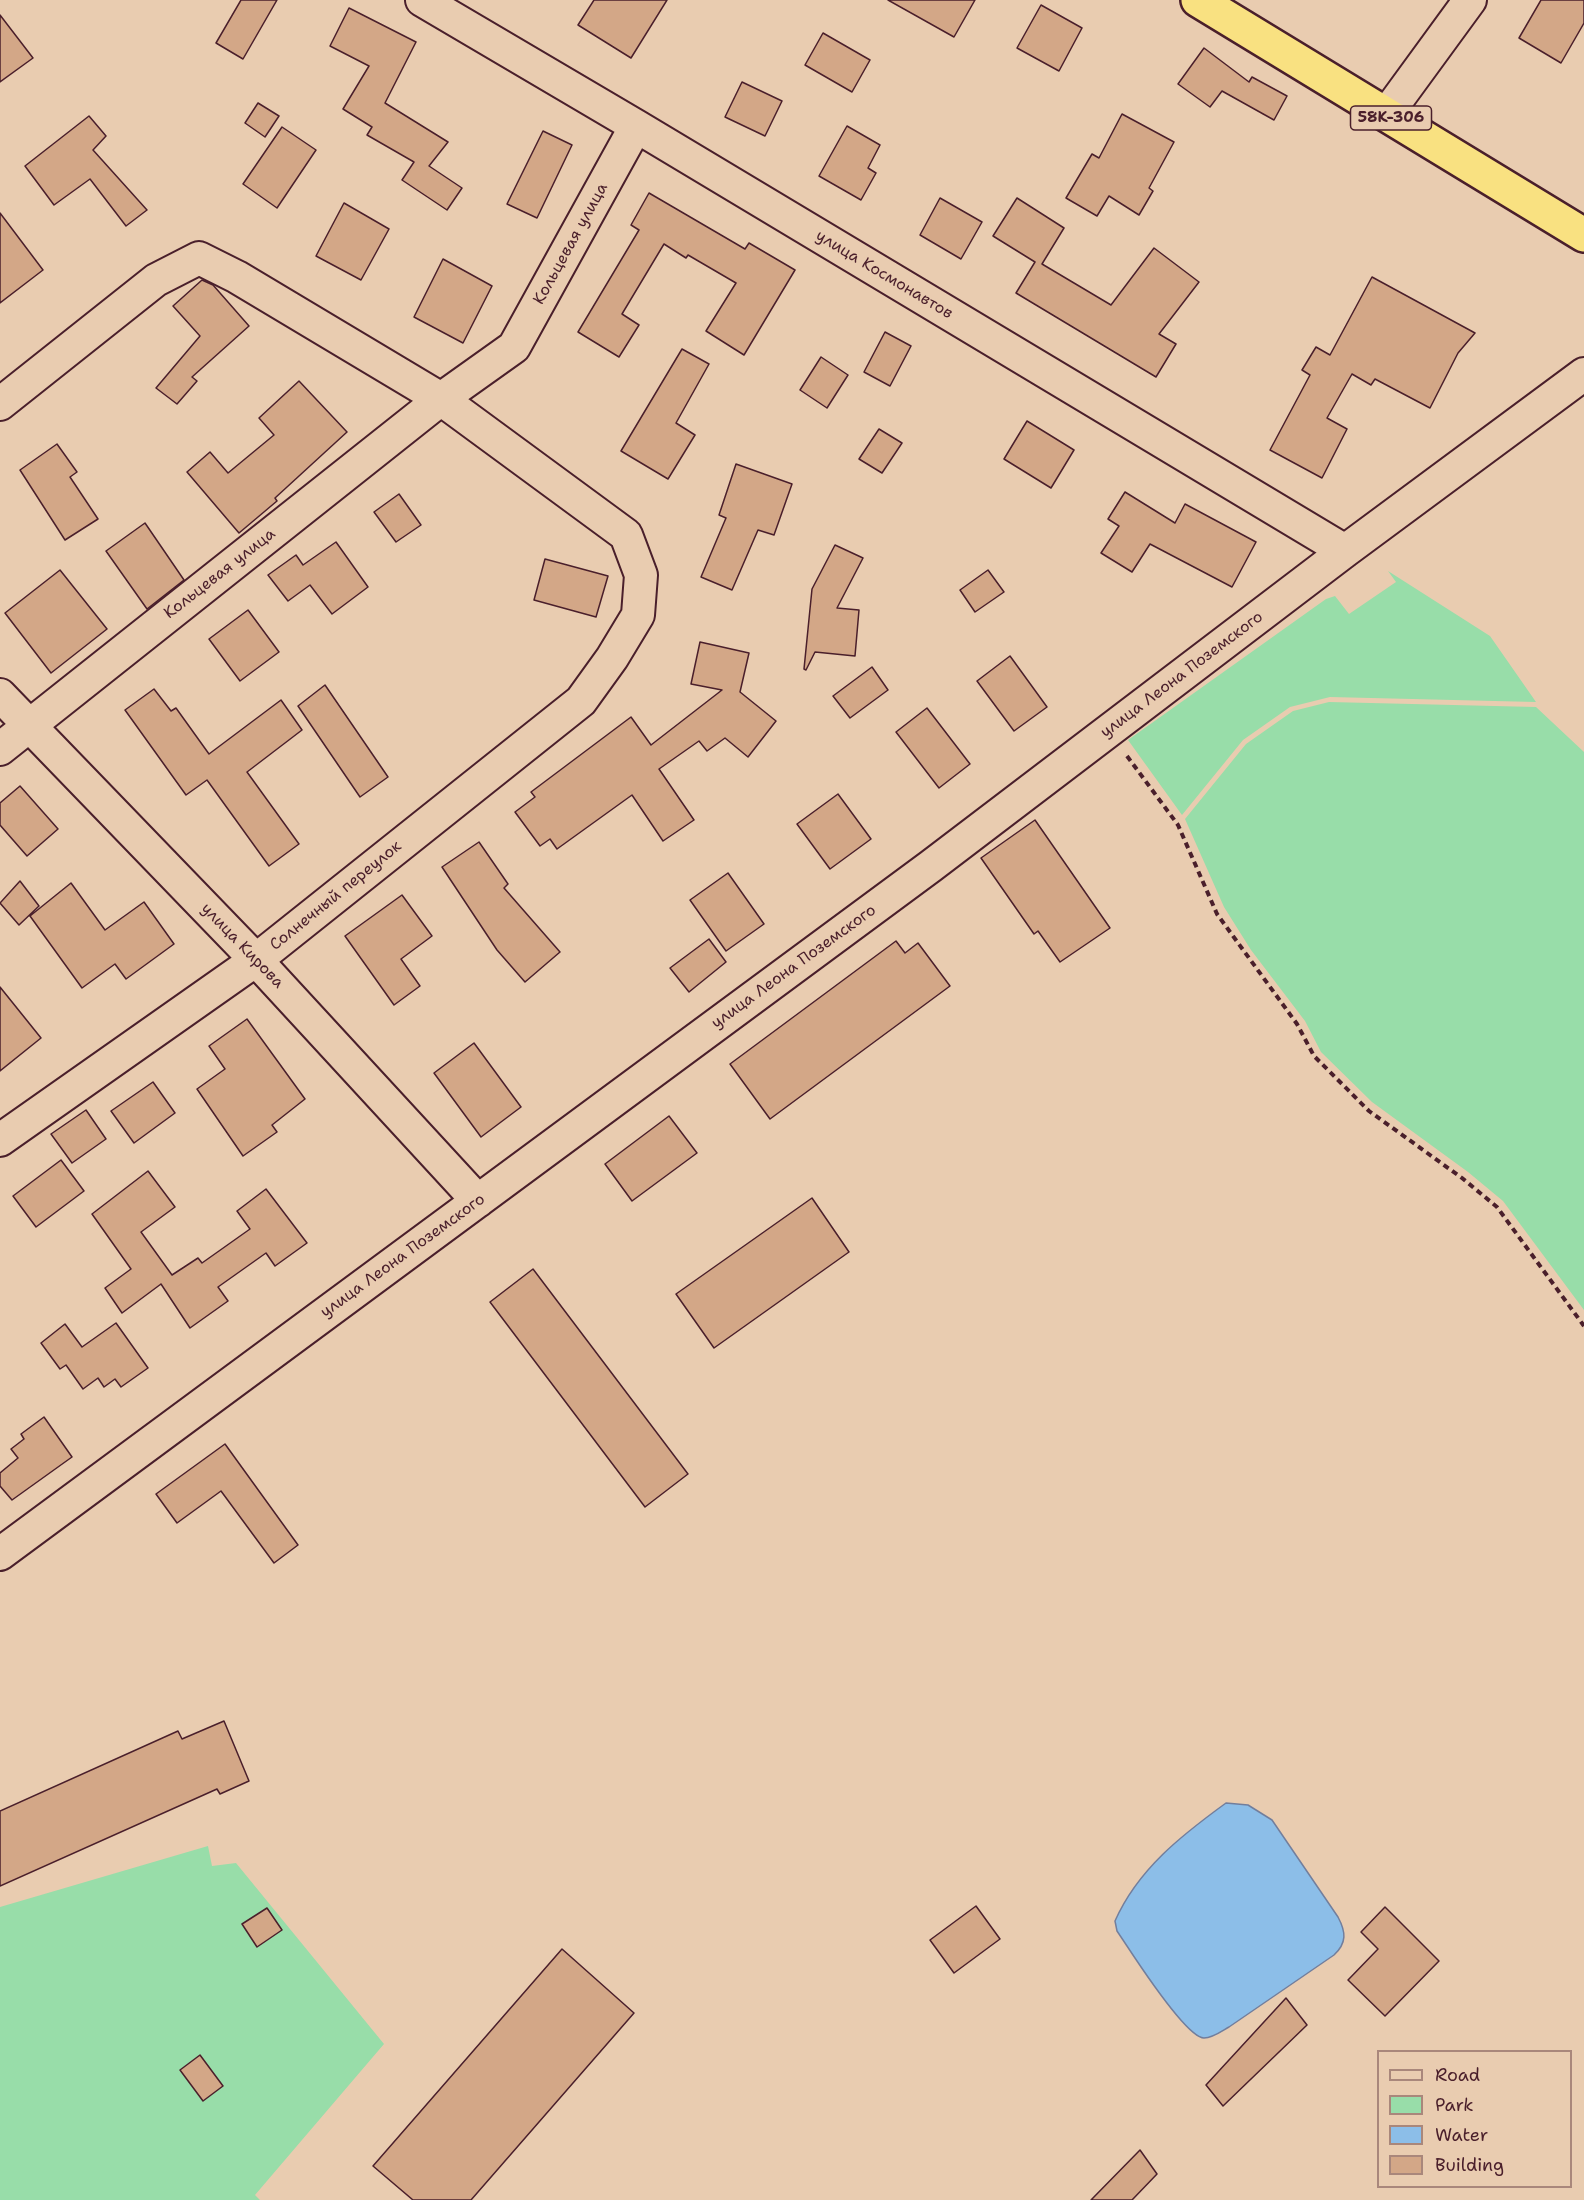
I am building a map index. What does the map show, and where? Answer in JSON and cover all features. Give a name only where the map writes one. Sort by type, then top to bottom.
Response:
[{"type":"highway","name":"58К-306","points":[[1198,0],[1584,235]]},
{"type":"street","name":"улица Космонавтов","points":[[422,0],[1345,551]]},
{"type":"street","points":[[1386,115],[1470,0]]},
{"type":"street","name":"Кольцевая улица","points":[[0,749],[441,399],[514,347],[636,126]]},
{"type":"street","points":[[0,404],[156,280],[199,258],[237,277],[441,399]]},
{"type":"street","name":"улица Леона Поземского","points":[[0,1554],[922,873],[1345,551],[1584,374]]},
{"type":"street","name":"Солнечный переулок","points":[[0,1140],[256,960],[581,701],[612,658],[638,615],[641,575],[626,535],[441,399]]},
{"type":"street","name":"улица Кирова","points":[[0,695],[256,960],[478,1201]]},
{"type":"path","points":[[1109,730],[1178,825],[1217,914],[1298,1024],[1314,1056],[1369,1111],[1462,1178],[1497,1207],[1584,1326]]},
{"type":"green space","points":[[1388,571],[1490,636],[1536,702],[1330,697],[1290,707],[1243,740],[1182,815],[1128,740],[1326,599],[1335,596],[1349,614],[1396,582]]},
{"type":"green space","points":[[1329,702],[1536,707],[1584,752],[1584,1310],[1503,1201],[1468,1172],[1372,1102],[1321,1052],[1305,1021],[1251,950],[1224,907],[1185,819],[1246,744],[1293,711]]},
{"type":"green space","points":[[208,1846],[212,1866],[236,1863],[384,2044],[255,2195],[260,2200],[0,2200],[0,1907]]},
{"type":"water","points":[[1226,1803],[1248,1805],[1272,1820],[1338,1917],[1344,1937],[1334,1955],[1229,2027],[1214,2036],[1204,2038],[1196,2035],[1185,2025],[1161,1996],[1117,1931],[1115,1921],[1136,1885],[1149,1869],[1193,1828]]},
{"type":"building","points":[[241,0],[277,0],[243,59],[216,43]]},
{"type":"building","points":[[594,0],[667,0],[631,58],[578,25]]},
{"type":"building","points":[[888,0],[975,0],[954,37]]},
{"type":"building","points":[[1541,0],[1584,0],[1584,23],[1561,63],[1519,38]]},
{"type":"building","points":[[1041,5],[1082,28],[1059,71],[1017,48]]},
{"type":"building","points":[[349,8],[416,42],[385,103],[448,142],[429,166],[462,188],[447,210],[402,180],[414,162],[367,135],[372,127],[343,109],[369,66],[330,46]]},
{"type":"building","points":[[0,15],[33,58],[0,82]]},
{"type":"building","points":[[823,33],[870,60],[852,92],[805,65]]},
{"type":"building","points":[[1204,48],[1249,82],[1252,77],[1287,96],[1274,120],[1222,91],[1210,107],[1178,84]]},
{"type":"building","points":[[742,82],[782,101],[765,136],[725,117]]},
{"type":"building","points":[[258,103],[279,116],[265,137],[245,123]]},
{"type":"building","points":[[1122,114],[1174,142],[1149,188],[1153,191],[1139,215],[1109,196],[1097,216],[1066,198],[1092,154],[1099,158]]},
{"type":"building","points":[[89,116],[106,136],[93,150],[147,210],[126,226],[90,179],[54,205],[25,166]]},
{"type":"building","points":[[847,126],[880,145],[868,168],[876,173],[861,200],[819,176]]},
{"type":"building","points":[[282,127],[316,150],[277,208],[243,184]]},
{"type":"building","points":[[543,131],[572,145],[537,218],[507,204]]},
{"type":"building","points":[[649,193],[745,249],[749,243],[795,270],[744,355],[706,331],[736,283],[688,255],[686,258],[664,244],[622,314],[639,325],[619,357],[578,332],[639,230],[631,225]]},
{"type":"building","points":[[940,198],[982,222],[961,259],[920,235]]},
{"type":"building","points":[[1017,198],[1064,228],[1042,264],[1111,305],[1154,248],[1199,282],[1159,334],[1176,344],[1156,377],[1016,293],[1035,262],[993,236]]},
{"type":"building","points":[[344,203],[389,229],[361,280],[316,256]]},
{"type":"building","points":[[0,213],[43,270],[0,303]]},
{"type":"building","points":[[443,259],[492,286],[463,343],[414,317]]},
{"type":"building","points":[[1372,277],[1475,333],[1458,353],[1430,408],[1375,379],[1371,385],[1352,374],[1327,418],[1347,429],[1322,478],[1270,450],[1310,375],[1302,370],[1316,347],[1330,355]]},
{"type":"building","points":[[202,280],[213,285],[249,326],[192,377],[197,381],[177,404],[156,388],[200,336],[173,306]]},
{"type":"building","points":[[885,332],[911,346],[890,386],[864,372]]},
{"type":"building","points":[[682,349],[709,364],[676,423],[695,435],[668,479],[621,451]]},
{"type":"building","points":[[821,357],[848,375],[827,408],[800,390]]},
{"type":"building","points":[[299,381],[347,432],[275,498],[277,501],[239,533],[187,472],[210,452],[228,473],[274,435],[259,418]]},
{"type":"building","points":[[1027,421],[1074,450],[1051,488],[1004,459]]},
{"type":"building","points":[[879,429],[902,443],[882,473],[859,459]]},
{"type":"building","points":[[57,444],[77,472],[70,477],[98,519],[65,540],[20,470]]},
{"type":"building","points":[[736,464],[792,484],[774,535],[758,530],[732,590],[701,577],[726,518],[719,515]]},
{"type":"building","points":[[1125,492],[1175,523],[1185,504],[1256,542],[1232,587],[1150,544],[1132,572],[1101,553],[1119,526],[1108,519]]},
{"type":"building","points":[[399,494],[421,525],[396,542],[374,512]]},
{"type":"building","points":[[145,523],[184,580],[147,609],[106,551]]},
{"type":"building","points":[[336,542],[368,587],[332,614],[310,585],[288,601],[268,575],[296,555],[303,565]]},
{"type":"building","points":[[835,545],[863,558],[837,608],[859,610],[855,656],[815,652],[806,670],[804,669],[812,589]]},
{"type":"building","points":[[545,559],[608,576],[596,617],[534,600]]},
{"type":"building","points":[[60,570],[107,629],[51,673],[5,613]]},
{"type":"building","points":[[988,570],[1004,592],[975,612],[960,590]]},
{"type":"building","points":[[248,610],[279,652],[240,681],[209,639]]},
{"type":"building","points":[[700,642],[749,653],[740,692],[776,721],[748,757],[725,738],[707,751],[699,741],[659,769],[694,820],[663,841],[632,795],[557,849],[550,839],[540,846],[515,812],[535,797],[531,792],[631,717],[651,745],[722,690],[691,684]]},
{"type":"building","points":[[1010,656],[1047,707],[1014,731],[977,681]]},
{"type":"building","points":[[872,667],[888,690],[850,718],[833,696]]},
{"type":"building","points":[[325,685],[388,777],[360,797],[298,706]]},
{"type":"building","points":[[154,689],[171,711],[176,708],[209,754],[281,700],[302,730],[247,772],[299,844],[269,866],[207,780],[186,795],[125,710]]},
{"type":"building","points":[[927,708],[970,764],[939,788],[896,732]]},
{"type":"building","points":[[20,786],[58,829],[27,856],[0,825],[0,803]]},
{"type":"building","points":[[838,794],[871,839],[830,869],[797,824]]},
{"type":"building","points":[[1035,820],[1110,928],[1060,962],[1038,931],[1034,934],[981,858]]},
{"type":"building","points":[[479,842],[508,884],[504,888],[560,952],[525,982],[497,950],[442,867]]},
{"type":"building","points":[[728,873],[764,924],[726,951],[690,900]]},
{"type":"building","points":[[20,881],[39,906],[19,925],[0,903]]},
{"type":"building","points":[[71,883],[105,930],[144,902],[174,944],[126,979],[115,964],[82,988],[30,916]]},
{"type":"building","points":[[402,895],[432,936],[401,959],[420,986],[394,1005],[345,936]]},
{"type":"building","points":[[709,939],[726,962],[689,992],[670,968]]},
{"type":"building","points":[[896,941],[905,953],[918,943],[950,986],[770,1119],[730,1064]]},
{"type":"building","points":[[0,987],[41,1038],[0,1071]]},
{"type":"building","points":[[247,1019],[305,1099],[272,1125],[277,1132],[243,1156],[197,1089],[225,1069],[209,1046]]},
{"type":"building","points":[[474,1043],[521,1107],[481,1137],[434,1073]]},
{"type":"building","points":[[153,1082],[175,1113],[134,1143],[111,1111]]},
{"type":"building","points":[[86,1110],[106,1139],[72,1163],[51,1134]]},
{"type":"building","points":[[669,1116],[697,1153],[632,1201],[605,1164]]},
{"type":"building","points":[[61,1160],[84,1191],[36,1227],[13,1196]]},
{"type":"building","points":[[148,1171],[175,1207],[141,1232],[172,1275],[198,1258],[202,1263],[250,1229],[237,1211],[266,1189],[307,1243],[275,1266],[266,1253],[218,1287],[228,1301],[190,1328],[161,1284],[122,1313],[105,1288],[131,1269],[92,1214]]},
{"type":"building","points":[[812,1198],[849,1252],[714,1348],[676,1294]]},
{"type":"building","points":[[533,1269],[688,1474],[645,1507],[490,1302]]},
{"type":"building","points":[[116,1323],[148,1368],[121,1387],[115,1379],[104,1387],[98,1378],[83,1389],[66,1365],[60,1369],[41,1343],[65,1324],[82,1347]]},
{"type":"building","points":[[44,1417],[72,1457],[12,1500],[0,1486],[0,1473],[18,1458],[11,1449],[24,1439],[21,1434]]},
{"type":"building","points":[[225,1444],[298,1545],[274,1563],[221,1491],[177,1523],[156,1494]]},
{"type":"building","points":[[224,1721],[249,1781],[220,1794],[217,1789],[0,1886],[0,1811],[178,1731],[182,1739]]},
{"type":"building","points":[[976,1906],[1000,1939],[954,1973],[930,1940]]},
{"type":"building","points":[[1385,1907],[1439,1961],[1385,2016],[1348,1980],[1378,1949],[1361,1932]]},
{"type":"building","points":[[267,1908],[282,1930],[257,1947],[242,1924]]},
{"type":"building","points":[[562,1949],[634,2013],[471,2200],[413,2200],[373,2166]]},
{"type":"building","points":[[1286,1998],[1307,2025],[1223,2106],[1206,2085]]},
{"type":"building","points":[[200,2055],[223,2086],[203,2101],[180,2070]]},
{"type":"building","points":[[1140,2150],[1157,2174],[1132,2200],[1091,2200]]}]
